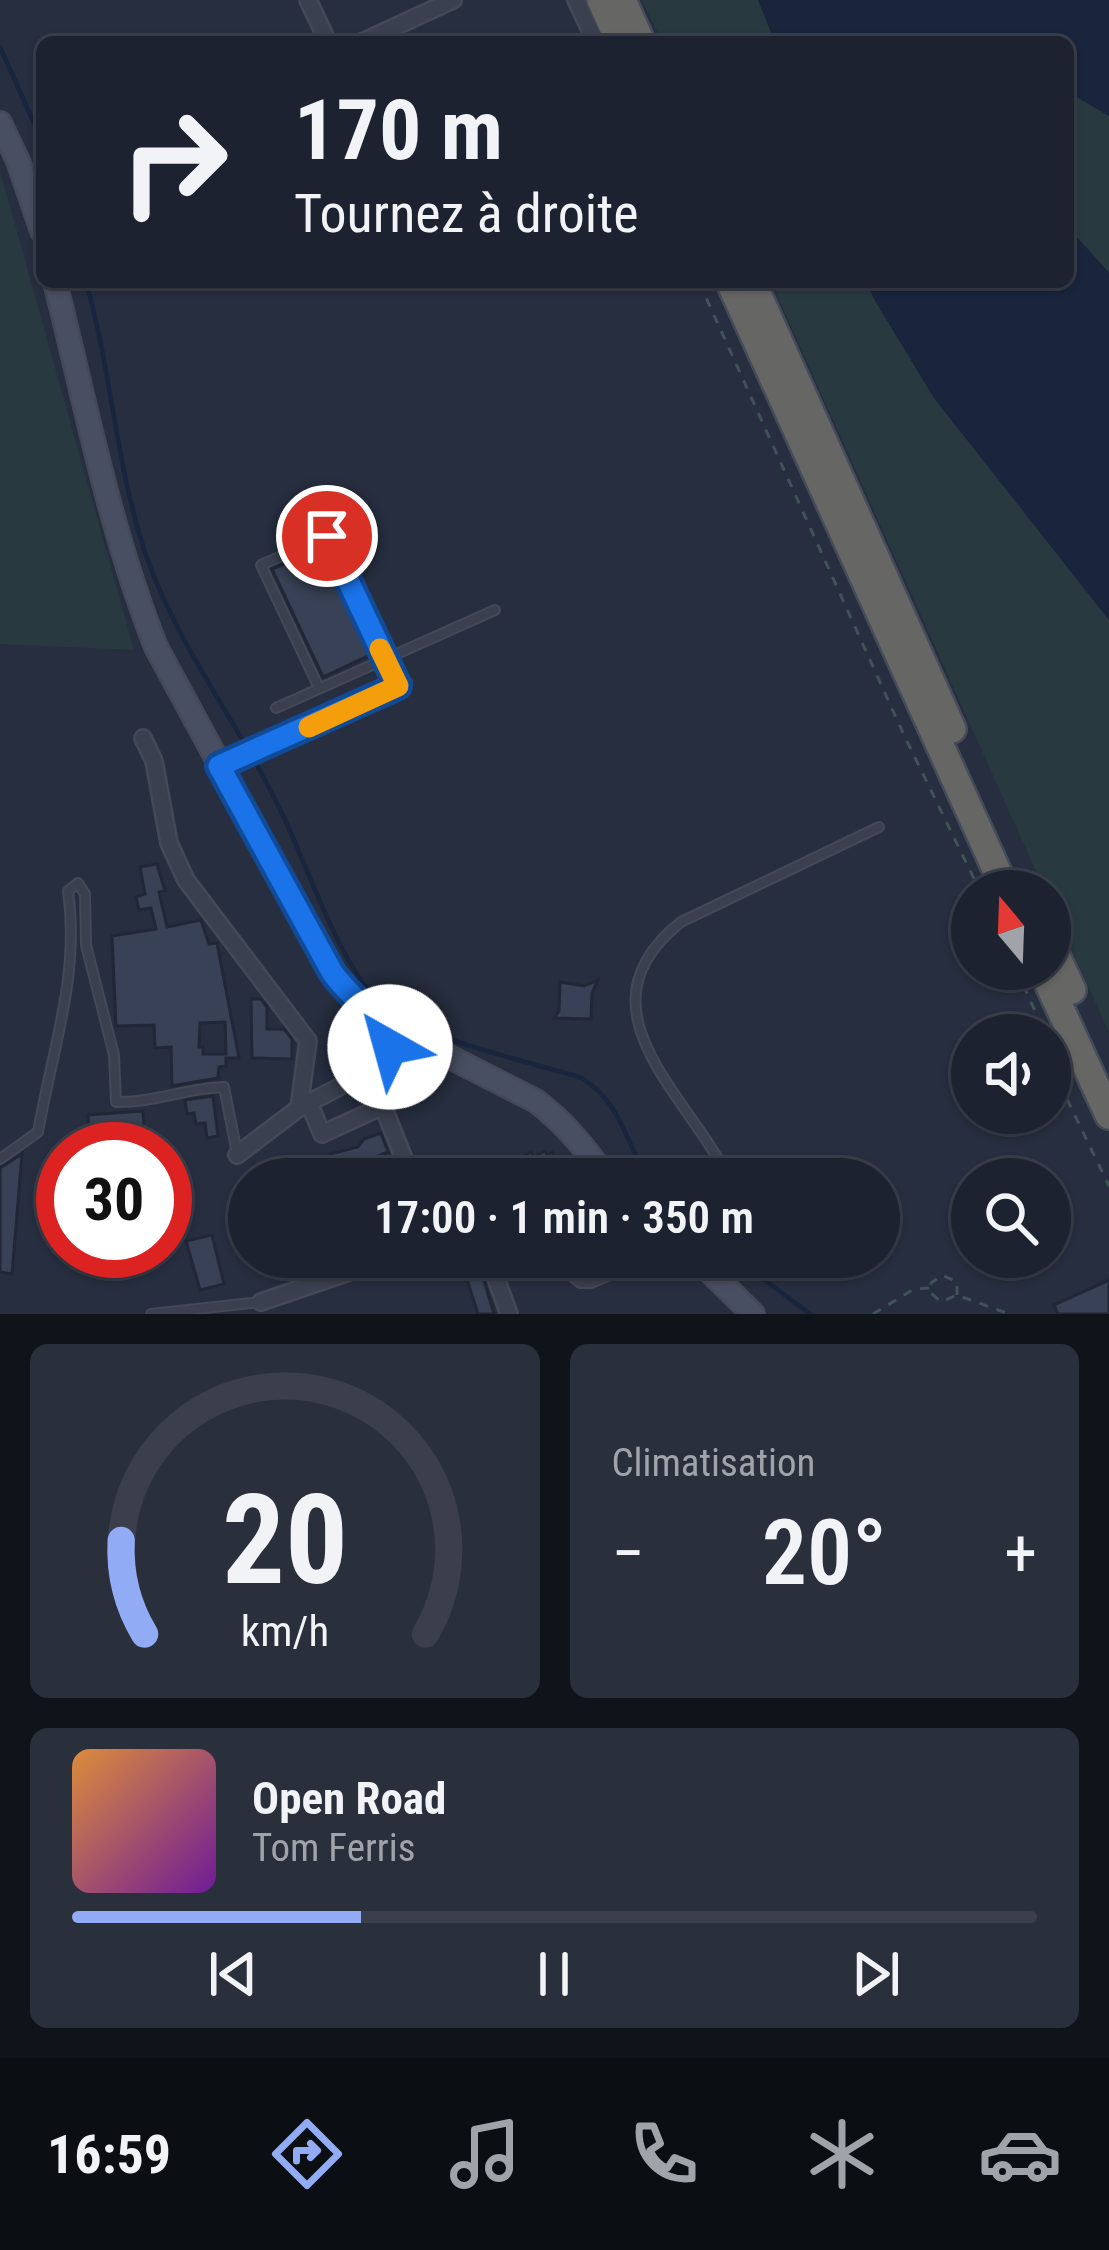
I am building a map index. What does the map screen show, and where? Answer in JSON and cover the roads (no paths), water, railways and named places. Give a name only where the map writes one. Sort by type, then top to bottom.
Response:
[{"type":"highway","points":[[601,0],[617,36]]},
{"type":"highway","points":[[622,0],[638,36]]},
{"type":"highway","points":[[733,288],[996,870]]},
{"type":"highway","points":[[755,288],[1017,870]]},
{"type":"highway","points":[[1071,988],[1109,1070]]},
{"type":"highway","points":[[1052,990],[1109,1115]]},
{"type":"main road","points":[[0,124],[36,184]]},
{"type":"main road","points":[[56,288],[100,479],[134,593],[156,647],[332,972],[381,1041],[427,1052],[536,1101],[566,1124],[591,1158]]},
{"type":"main road","points":[[717,1278],[754,1314]]},
{"type":"street","points":[[308,0],[325,36]]},
{"type":"street","points":[[375,36],[453,0]]},
{"type":"street","points":[[576,0],[593,36]]},
{"type":"street","points":[[143,738],[154,761],[169,843],[186,880],[308,1041],[304,1106],[322,1134],[383,1106],[404,1158]]},
{"type":"street","points":[[238,1155],[304,1106],[359,1076],[381,1041],[427,1052]]},
{"type":"street","points":[[261,1302],[331,1278]]},
{"type":"street","points":[[496,1278],[509,1314]]},
{"type":"lane","points":[[219,766],[403,684],[385,659],[327,536],[261,565],[319,688]]},
{"type":"lane","points":[[276,708],[495,610]]},
{"type":"lane","points":[[715,1158],[648,1058],[639,1031],[637,998],[643,968],[659,940],[681,922],[879,827]]},
{"type":"lane","points":[[0,1159],[38,1132],[54,1041],[64,1022],[73,939],[68,891],[78,883],[85,894],[86,945],[114,1055],[116,1102],[142,1103],[224,1087],[238,1155]]},
{"type":"lane","points":[[575,1278],[591,1283],[603,1278]]},
{"type":"lane","points":[[152,1314],[261,1302]]},
{"type":"water","points":[[758,0],[1109,0],[1109,116],[1074,96],[1074,36],[773,36]]},
{"type":"water","points":[[1074,234],[1109,273],[1109,620],[934,398],[869,288],[1074,288]]},
{"type":"waterway","points":[[0,47],[36,128]]},
{"type":"waterway","points":[[87,288],[128,490],[147,558],[177,627],[270,790],[352,967],[379,1001],[423,1028],[582,1078],[615,1112],[638,1158]]},
{"type":"waterway","points":[[762,1278],[810,1314]]}]
